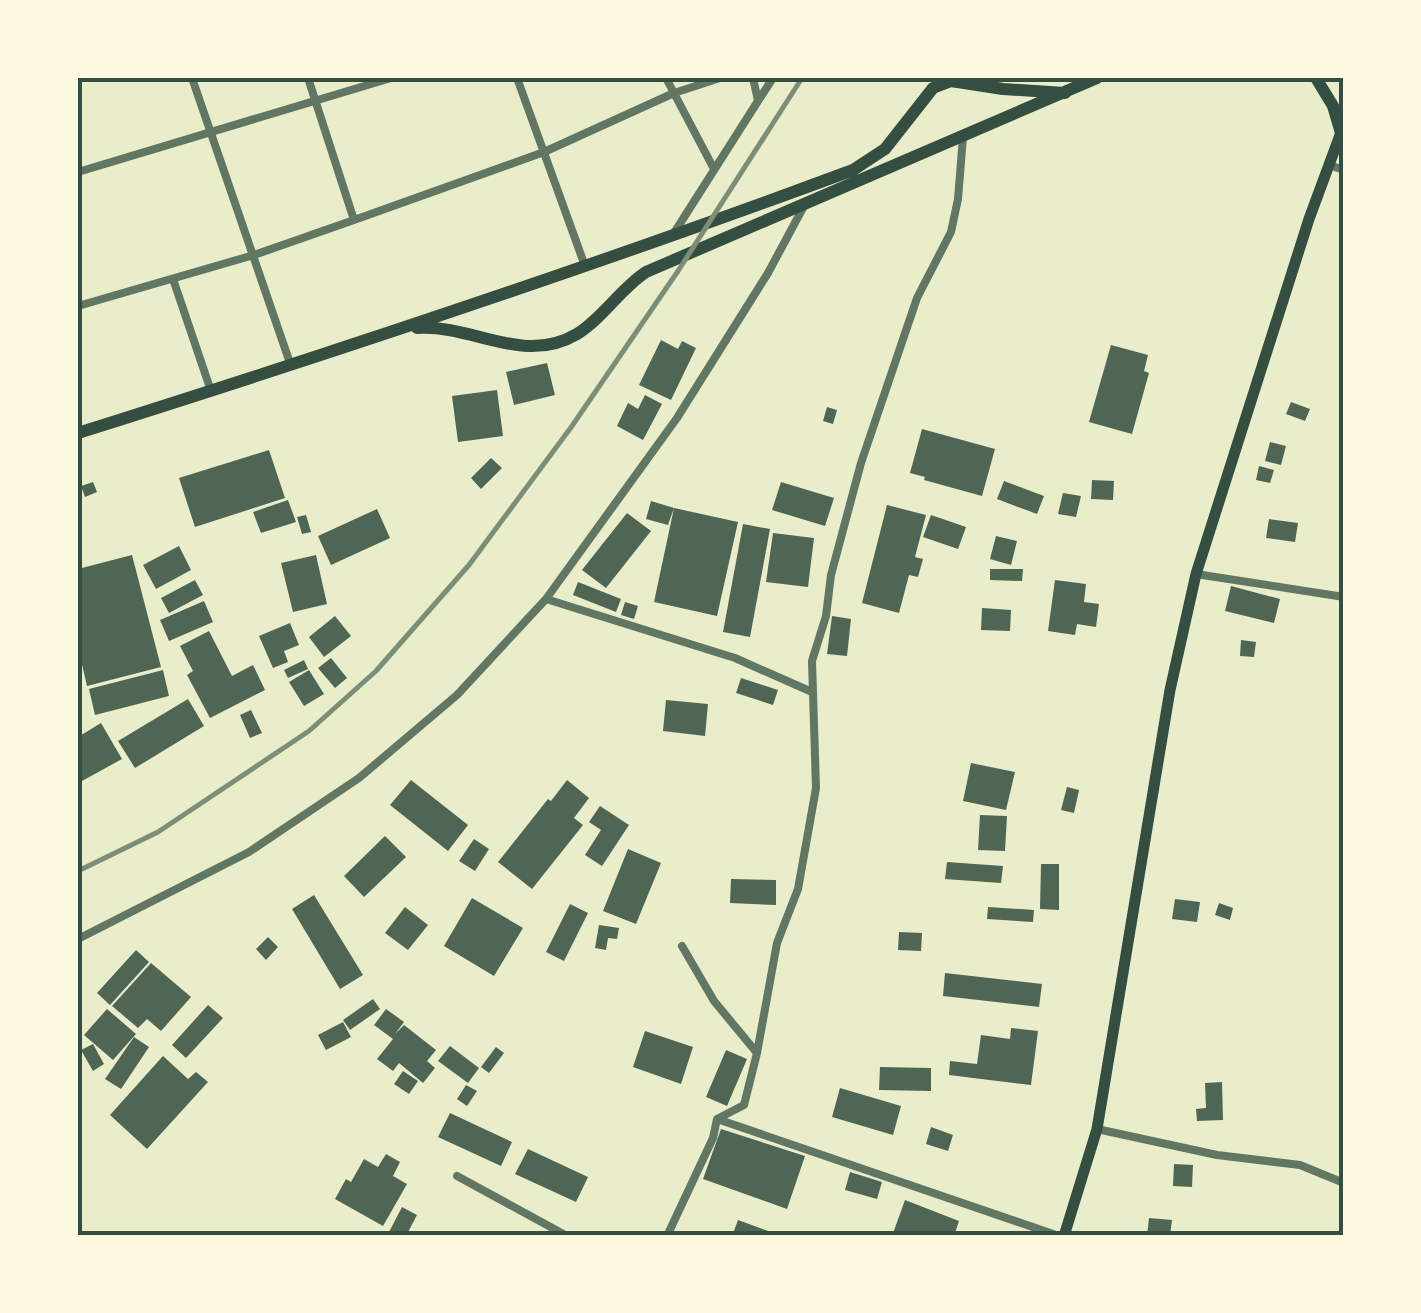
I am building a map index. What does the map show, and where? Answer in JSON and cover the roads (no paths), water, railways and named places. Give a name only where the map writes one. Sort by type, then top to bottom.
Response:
[{"type":"highway","points":[[400,329],[455,330],[512,347],[551,344],[593,323],[626,285],[646,272],[1096,78]]},
{"type":"highway","points":[[1316,78],[1342,130]]},
{"type":"highway","points":[[78,434],[585,267],[853,170],[884,149],[932,88],[950,81],[1065,93]]},
{"type":"main road","points":[[1062,1236],[1097,1129],[1170,690],[1196,574],[1309,218],[1342,130]]},
{"type":"street","points":[[192,78],[292,366]]},
{"type":"street","points":[[308,78],[354,220]]},
{"type":"street","points":[[78,172],[391,78]]},
{"type":"street","points":[[516,78],[585,267]]},
{"type":"street","points":[[666,78],[714,169]]},
{"type":"street","points":[[78,306],[254,255],[354,220],[544,152],[674,93],[720,78]]},
{"type":"street","points":[[753,78],[758,101]]},
{"type":"street","points":[[670,238],[774,78]]},
{"type":"street","points":[[716,1119],[744,1105],[777,943],[798,889],[816,788],[812,661],[826,616],[831,575],[861,463],[916,298],[951,232],[963,137]]},
{"type":"street","points":[[1329,165],[1344,170]]},
{"type":"street","points":[[78,940],[249,852],[359,778],[457,695],[546,599],[677,418],[768,274],[804,206]]},
{"type":"street","points":[[173,279],[211,391]]},
{"type":"street","points":[[1196,574],[1344,598]]},
{"type":"street","points":[[546,599],[734,658],[812,692]]},
{"type":"street","points":[[682,946],[714,1001],[757,1053]]},
{"type":"street","points":[[668,1236],[713,1138],[716,1119]]},
{"type":"street","points":[[716,1119],[1062,1236]]},
{"type":"street","points":[[1097,1129],[1217,1155],[1300,1166],[1344,1183]]},
{"type":"street","points":[[457,1176],[567,1236]]},
{"type":"railway","points":[[78,871],[158,832],[309,731],[376,671],[469,565],[572,426],[802,78]]}]
